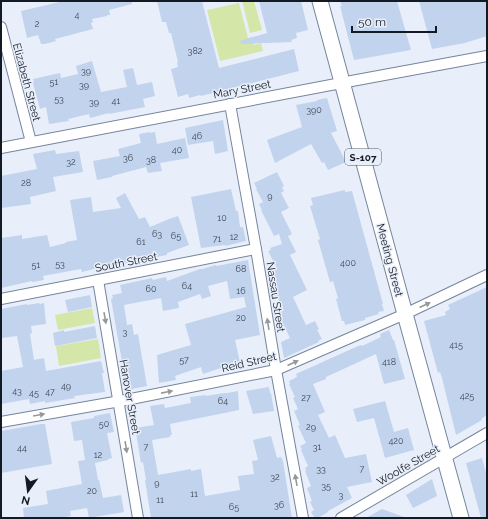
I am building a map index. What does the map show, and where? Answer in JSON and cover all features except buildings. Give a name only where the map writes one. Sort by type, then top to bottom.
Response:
[{"type":"main road","name":"Meeting Street","points":[[320,1],[461,518]]},
{"type":"street","name":"Elizabeth Street","points":[[1,27],[31,142]]},
{"type":"street","name":"Mary Street","points":[[1,148],[343,82],[487,56]]},
{"type":"street","name":"Nassau Street","points":[[230,104],[303,518]]},
{"type":"street","name":"South Street","points":[[1,299],[256,249]]},
{"type":"street","name":"Reid Street","points":[[1,422],[119,401],[276,370],[405,314],[487,275]]},
{"type":"street","name":"Hanover Street","points":[[98,280],[138,518]]},
{"type":"street","name":"Woolfe Street","points":[[341,518],[487,433]]},
{"type":"green space","points":[[242,1],[254,1],[262,30],[250,33]]},
{"type":"green space","points":[[239,3],[248,38],[252,37],[254,45],[261,43],[263,51],[220,61],[207,10]]},
{"type":"green space","points":[[92,308],[95,323],[58,330],[55,315]]},
{"type":"green space","points":[[98,339],[101,358],[59,366],[56,346]]}]
